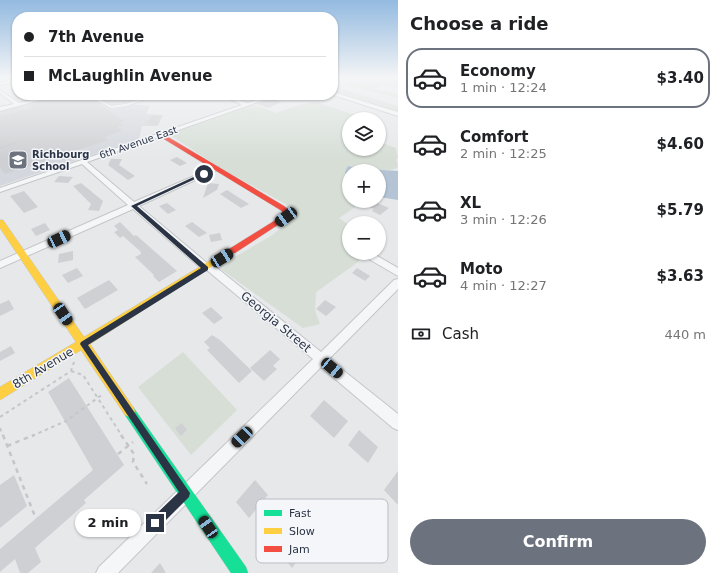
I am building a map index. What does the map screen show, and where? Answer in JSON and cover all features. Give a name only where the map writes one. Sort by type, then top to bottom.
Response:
[{"type":"street","points":[[0,109],[18,104]]},
{"type":"street","name":"6th Avenue East","points":[[0,190],[251,104]]},
{"type":"street","points":[[366,104],[398,114]]},
{"type":"street","points":[[161,135],[217,168]]},
{"type":"street","name":"Georgia Street","points":[[82,161],[133,206],[398,423]]},
{"type":"street","points":[[0,265],[217,168]]},
{"type":"street","name":"8th Avenue","points":[[0,394],[86,348],[207,267],[286,217],[286,213],[282,207],[217,168]]},
{"type":"street","points":[[0,222],[240,573]]},
{"type":"street","points":[[377,260],[398,272]]},
{"type":"street","points":[[105,573],[398,283]]},
{"type":"lane","points":[[105,104],[111,107],[126,104]]},
{"type":"path","points":[[0,148],[15,143]]},
{"type":"path","points":[[0,417],[70,371],[74,361],[86,348]]},
{"type":"path","points":[[70,371],[83,375],[134,454],[133,462],[147,484]]},
{"type":"path","points":[[7,446],[66,421],[112,387]]},
{"type":"path","points":[[0,428],[1,435],[7,446],[36,519]]},
{"type":"path","points":[[118,454],[144,433]]},
{"type":"shaded area","points":[[30,104],[133,104],[150,106],[146,114],[163,115],[158,126],[142,126],[139,139],[0,186],[0,111]]},
{"type":"shaded area","points":[[253,104],[276,113],[307,104],[322,104],[346,112],[342,112],[342,156],[386,156],[386,144],[396,148],[398,158],[396,159],[398,167],[388,170],[386,170],[386,164],[342,164],[342,208],[354,208],[339,218],[342,220],[342,260],[360,260],[316,292],[315,311],[320,324],[303,328],[222,270],[233,258],[271,236],[296,217],[289,206],[217,166],[169,134]]},
{"type":"shaded area","points":[[374,104],[391,104],[398,106],[398,111]]},
{"type":"shaded area","points":[[183,352],[237,410],[191,455],[138,387]]},
{"type":"water","points":[[386,170],[398,171],[398,200],[386,198]]},
{"type":"building","points":[[98,104],[124,121],[119,123],[123,125],[117,127],[122,131],[104,137],[108,140],[5,174],[0,168],[0,116],[33,108],[29,105]]},
{"type":"building","points":[[258,104],[278,104],[268,108]]},
{"type":"building","points":[[152,115],[161,116],[157,125],[147,124]]},
{"type":"building","points":[[177,157],[187,163],[180,166],[170,160]]},
{"type":"building","points":[[111,159],[122,159],[119,165],[135,176],[128,180],[108,165]]},
{"type":"building","points":[[59,176],[73,177],[68,183],[54,182]]},
{"type":"building","points":[[81,183],[103,201],[99,211],[88,210],[91,204],[73,186]]},
{"type":"building","points":[[208,183],[219,184],[217,190],[203,198]]},
{"type":"building","points":[[227,190],[249,204],[241,208],[220,194]]},
{"type":"building","points":[[24,191],[38,207],[24,213],[10,196]]},
{"type":"building","points":[[167,203],[176,210],[168,214],[159,206]]},
{"type":"building","points":[[386,207],[389,208],[380,215],[372,211],[374,209],[372,208],[386,208]]},
{"type":"building","points":[[120,222],[134,236],[136,235],[177,271],[159,282],[153,276],[154,275],[135,257],[141,254],[140,251],[123,236],[120,238],[114,232],[118,230],[114,226]]},
{"type":"building","points":[[192,222],[207,233],[199,237],[185,226]]},
{"type":"building","points":[[45,223],[50,230],[36,236],[31,229]]},
{"type":"building","points":[[220,233],[222,240],[211,242],[209,235]]},
{"type":"building","points":[[73,251],[73,260],[58,263],[59,254]]},
{"type":"building","points":[[77,268],[83,276],[68,283],[62,275]]},
{"type":"building","points":[[357,268],[370,276],[365,281],[352,273]]},
{"type":"building","points":[[109,280],[118,290],[85,309],[77,298]]},
{"type":"building","points":[[9,300],[14,309],[0,316],[0,304]]},
{"type":"building","points":[[325,300],[336,307],[326,316],[316,309]]},
{"type":"building","points":[[211,307],[223,318],[214,324],[202,313]]},
{"type":"building","points":[[212,335],[220,340],[252,371],[239,383],[207,350],[210,348],[204,342]]},
{"type":"building","points":[[11,346],[15,353],[0,361],[0,352]]},
{"type":"building","points":[[270,350],[280,359],[273,366],[277,369],[264,381],[250,368]]},
{"type":"building","points":[[69,378],[124,465],[84,500],[86,503],[35,548],[41,562],[28,573],[20,573],[15,559],[0,572],[0,549],[93,470],[48,392]]},
{"type":"building","points":[[324,400],[348,421],[334,438],[310,416]]},
{"type":"building","points":[[182,423],[187,430],[181,436],[175,428]]},
{"type":"building","points":[[359,430],[378,447],[368,463],[348,445]]},
{"type":"building","points":[[398,471],[398,505],[384,490]]},
{"type":"building","points":[[14,475],[27,506],[0,528],[0,485]]},
{"type":"building","points":[[255,480],[268,495],[265,499],[256,499],[256,510],[249,518],[236,502]]},
{"type":"building","points":[[160,563],[166,573],[151,573]]},
{"type":"building","points":[[288,563],[296,563],[292,568]]},
{"type":"traffic: fast","points":[[129,411],[240,573]]},
{"type":"traffic: slow","points":[[0,222],[129,411]]},
{"type":"traffic: slow","points":[[0,394],[232,251]]},
{"type":"traffic: jam","points":[[161,135],[282,207],[286,211],[286,217],[232,251]]},
{"type":"place","name":"Richbourg School","points":[[18,160]]},
{"type":"route","points":[[155,523],[185,493],[83,344],[206,268],[191,257],[133,206],[204,174]]}]
